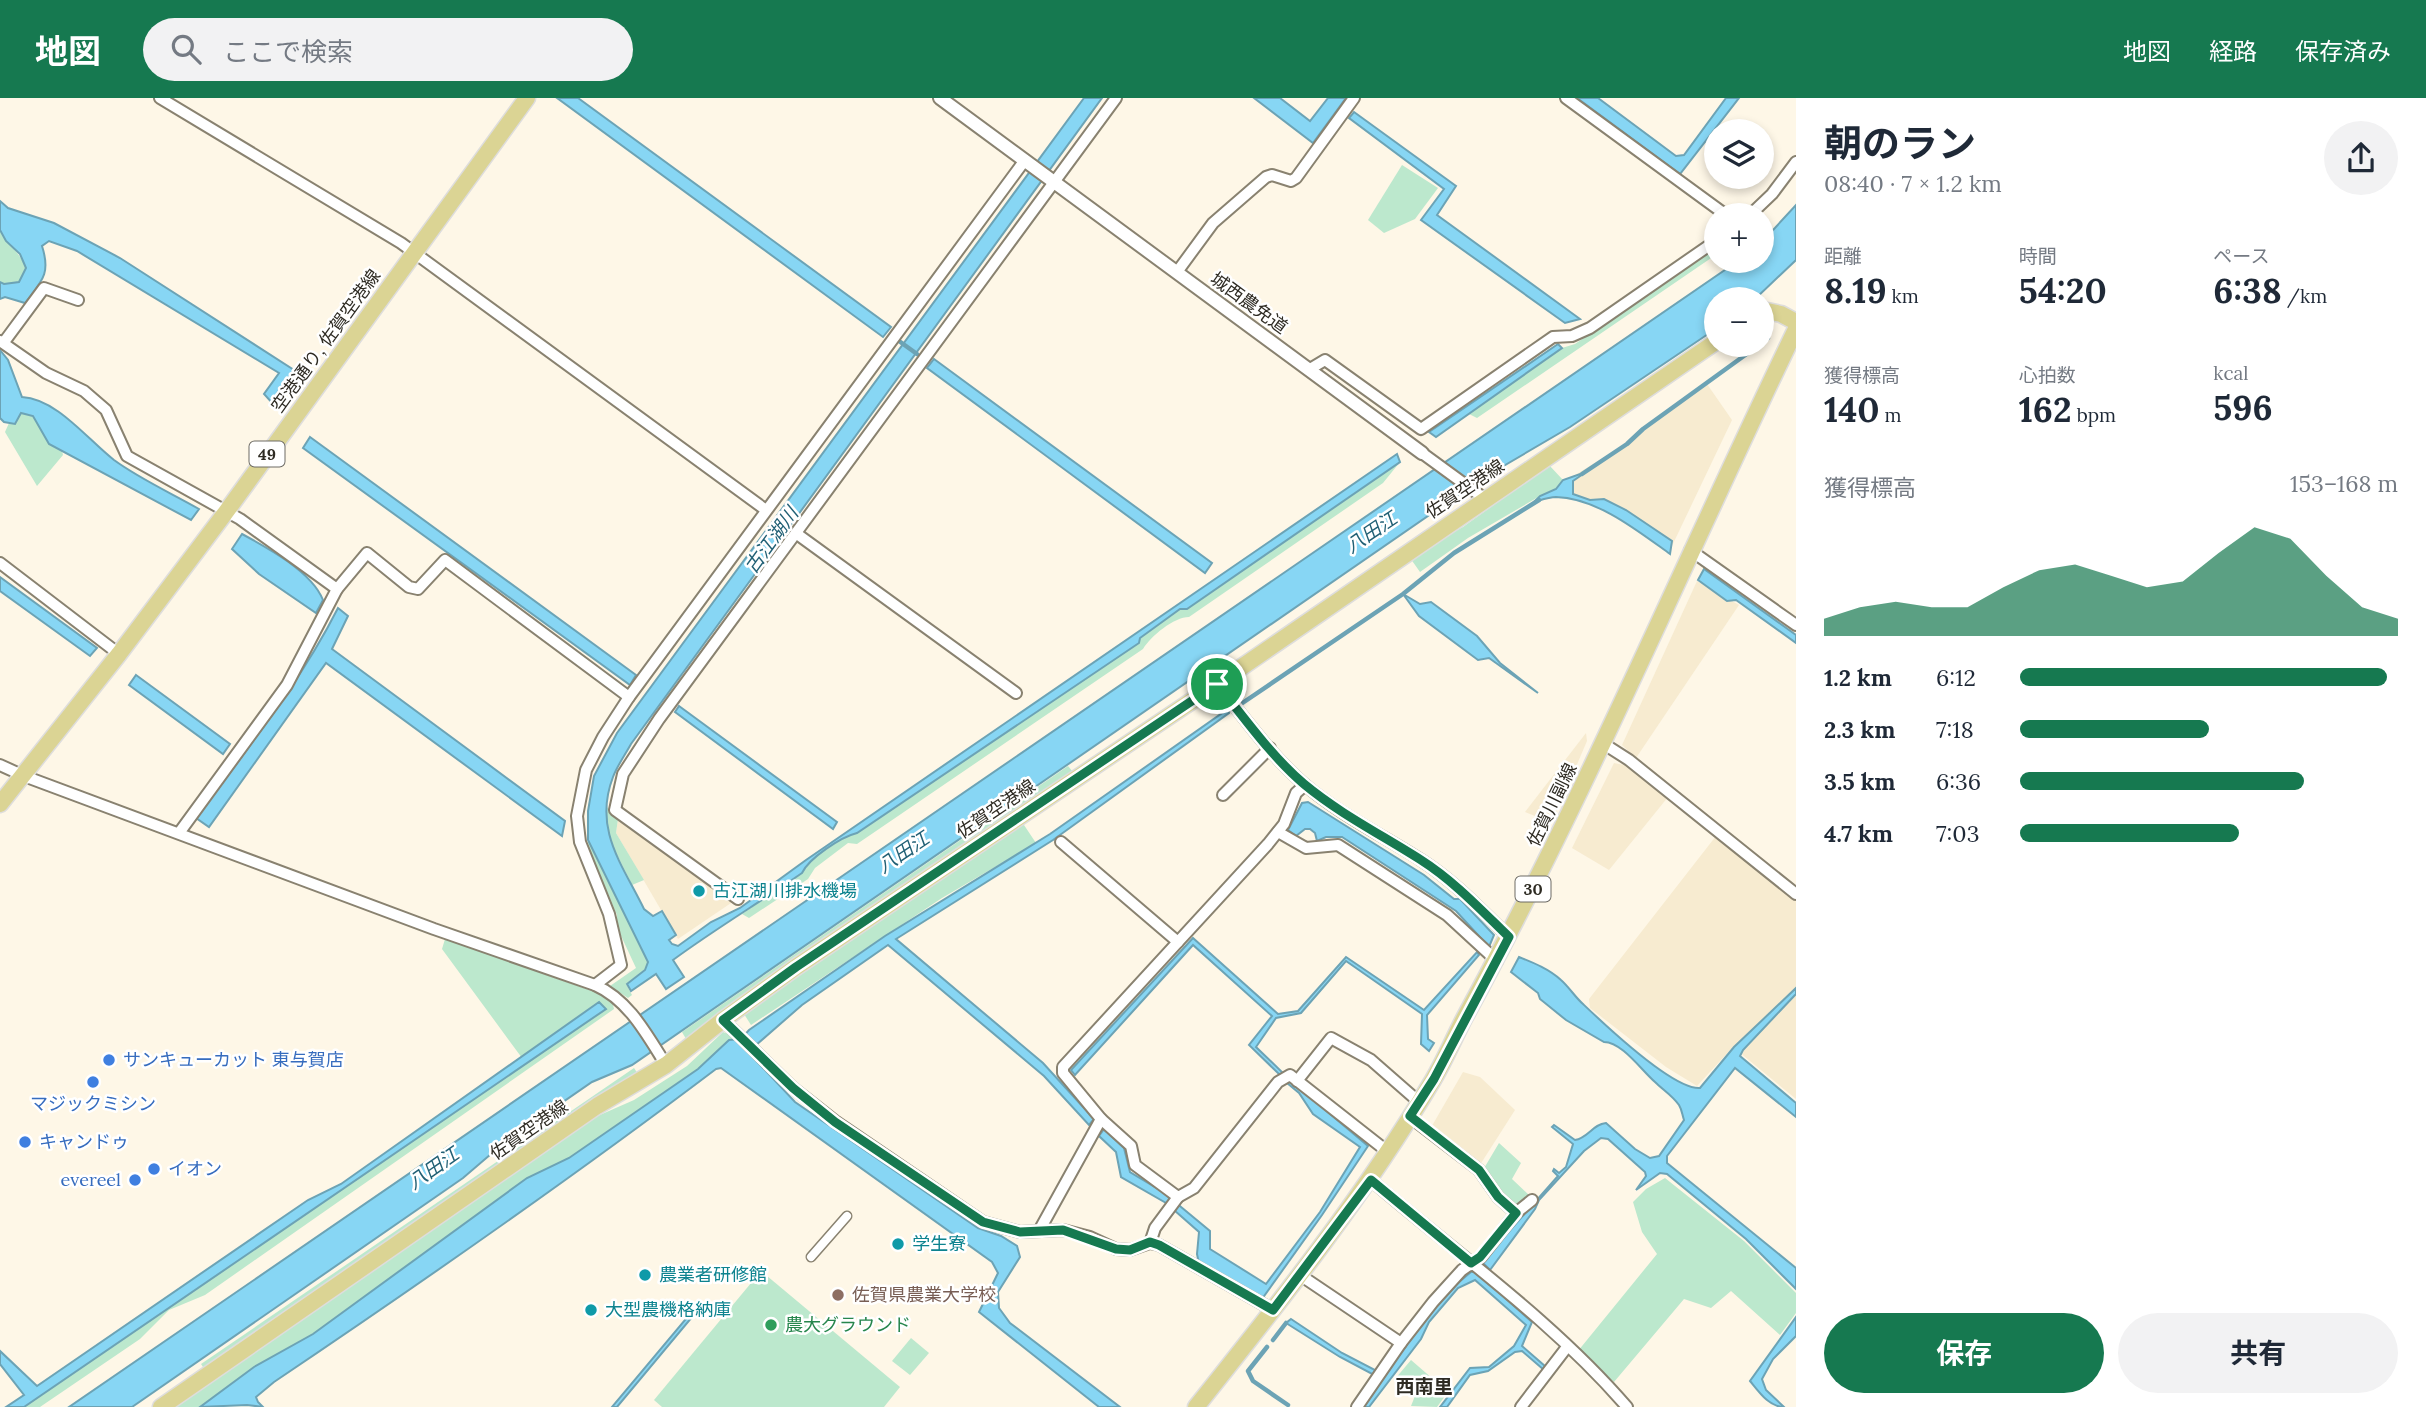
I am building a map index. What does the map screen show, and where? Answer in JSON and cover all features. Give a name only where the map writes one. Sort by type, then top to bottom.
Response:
[{"type":"main road","name":"空港通り, 佐賀空港線","points":[[0,804],[119,654],[226,512],[527,98]]},
{"type":"main road","points":[[1774,313],[1796,323]]},
{"type":"main road","name":"佐賀川副線","points":[[1196,1407],[1371,1180],[1419,1102],[1509,937],[1604,744],[1690,550],[1796,328]]},
{"type":"main road","name":"佐賀空港線","points":[[161,1407],[796,967],[1217,684],[1704,350]]},
{"type":"street","points":[[160,98],[414,252],[766,510]]},
{"type":"street","points":[[595,985],[621,965],[609,914],[580,842],[577,816],[586,770],[603,737],[629,697],[1025,160],[940,98]]},
{"type":"street","points":[[737,899],[615,810],[623,774],[660,719],[1116,98]]},
{"type":"street","points":[[1177,272],[1213,223],[1266,177],[1272,175],[1291,181],[1296,178],[1354,98]]},
{"type":"street","points":[[1566,98],[1710,203]]},
{"type":"street","name":"城西農免道","points":[[1025,160],[1422,453]]},
{"type":"street","points":[[1763,203],[1796,162]]},
{"type":"street","points":[[1310,369],[1325,360],[1421,429],[1553,337],[1572,336],[1590,328],[1704,249]]},
{"type":"street","points":[[79,300],[44,288],[2,342],[46,373],[84,391],[106,410],[127,456],[240,519],[337,589]]},
{"type":"street","points":[[1422,453],[1485,499]]},
{"type":"street","points":[[797,534],[1016,693]]},
{"type":"street","points":[[1690,550],[1796,625]]},
{"type":"street","points":[[179,833],[287,685],[337,589],[367,553],[409,587],[418,589],[445,560],[629,697]]},
{"type":"street","points":[[0,563],[119,654]]},
{"type":"street","points":[[1217,684],[1305,785],[1423,861],[1461,890],[1509,937]]},
{"type":"street","points":[[1604,744],[1629,760],[1796,894]]},
{"type":"street","points":[[1223,795],[1270,748]]},
{"type":"street","points":[[0,765],[434,929],[595,985],[619,999],[663,1060]]},
{"type":"street","points":[[1178,1198],[1135,1165],[1131,1146],[1101,1119],[1063,1073],[1063,1067],[1278,832],[1296,793],[1305,785]]},
{"type":"street","points":[[1278,832],[1306,848],[1338,845],[1447,915],[1496,961]]},
{"type":"street","points":[[1061,842],[1178,942]]},
{"type":"street","points":[[723,1020],[793,1088],[835,1122],[983,1222],[1020,1232],[1063,1230],[1116,1249],[1130,1250],[1150,1242],[1273,1310]]},
{"type":"street","points":[[1297,1080],[1331,1038],[1371,1060],[1419,1102]]},
{"type":"street","points":[[1150,1242],[1155,1228],[1178,1198],[1194,1188],[1278,1082],[1290,1076],[1388,1152]]},
{"type":"street","points":[[1410,1116],[1479,1170],[1498,1197],[1516,1213]]},
{"type":"street","points":[[1039,1231],[1101,1119]]},
{"type":"street","points":[[1371,1180],[1524,1307],[1611,1388],[1627,1407]]},
{"type":"street","points":[[1357,1407],[1433,1302],[1462,1269],[1480,1257],[1516,1213],[1532,1200]]},
{"type":"street","points":[[811,1257],[847,1216]]},
{"type":"street","points":[[1300,1275],[1401,1343]]},
{"type":"street","points":[[1521,1407],[1567,1347]]},
{"type":"shaded area","points":[[1707,384],[1732,420],[1671,548],[1615,510],[1566,494],[1562,483],[1624,445]]},
{"type":"shaded area","points":[[1697,581],[1739,605],[1636,758],[1622,745]]},
{"type":"shaded area","points":[[1586,733],[1587,741],[1552,823],[1525,812]]},
{"type":"shaded area","points":[[1614,763],[1629,766],[1668,797],[1609,870],[1572,848]]},
{"type":"shaded area","points":[[618,819],[734,901],[678,939],[616,833]]},
{"type":"shaded area","points":[[1716,836],[1796,900],[1796,1099],[1733,1047],[1697,1086],[1666,1067],[1590,1008],[1589,999]]},
{"type":"shaded area","points":[[1463,1072],[1480,1077],[1515,1110],[1478,1168],[1429,1131]]},
{"type":"green space","points":[[1402,165],[1438,188],[1415,219],[1384,233],[1368,220]]},
{"type":"green space","points":[[0,230],[26,268],[19,282],[0,282]]},
{"type":"green space","points":[[1704,255],[1704,263],[1477,418],[1469,414],[1562,348],[1575,344]]},
{"type":"green space","points":[[21,413],[33,416],[49,444],[62,451],[63,455],[37,486],[5,432],[9,423],[15,424]]},
{"type":"green space","points":[[1400,462],[1383,483],[1189,617],[1163,628],[1143,649],[857,844],[848,843],[815,868],[808,879],[749,918],[742,914],[801,873],[826,849],[857,833],[1139,643],[1140,638],[1180,609],[1187,609]]},
{"type":"green space","points":[[1549,465],[1563,480],[1556,489],[1468,538],[1420,572],[1408,555],[1463,527]]},
{"type":"green space","points":[[1068,766],[1073,772],[686,1039],[682,1032]]},
{"type":"green space","points":[[605,805],[618,819],[616,833],[644,880],[632,885],[607,835]]},
{"type":"green space","points":[[1022,822],[1036,843],[942,898],[751,1025],[744,1014]]},
{"type":"green space","points":[[588,840],[648,962],[645,970],[626,984],[632,995],[628,998],[610,986],[636,968],[616,925],[617,915],[587,845]]},
{"type":"green space","points":[[445,939],[595,992],[612,1001],[614,1009],[205,1295],[169,1310],[140,1339],[40,1407],[24,1407],[605,1009],[599,1002],[522,1058],[442,949]]},
{"type":"green space","points":[[723,1032],[741,1039],[729,1040],[698,1069],[569,1158],[527,1178],[313,1334],[254,1367],[200,1407],[174,1407],[593,1118],[634,1100],[687,1066]]},
{"type":"green space","points":[[634,1068],[638,1074],[205,1370],[201,1364]]},
{"type":"green space","points":[[1499,1143],[1521,1163],[1512,1179],[1530,1196],[1518,1208],[1501,1195],[1483,1170]]},
{"type":"green space","points":[[1665,1178],[1744,1241],[1796,1293],[1796,1313],[1780,1335],[1731,1291],[1711,1308],[1684,1299],[1614,1382],[1578,1351],[1657,1254],[1642,1232],[1633,1202],[1646,1189]]},
{"type":"green space","name":"農大グラウンド","points":[[761,1271],[900,1387],[884,1407],[662,1407],[654,1400]]},
{"type":"green space","points":[[911,1338],[929,1353],[910,1375],[892,1361]]},
{"type":"green space","points":[[1411,1360],[1448,1392],[1437,1407],[1411,1406],[1415,1396],[1395,1379]]},
{"type":"water","points":[[557,98],[578,98],[891,327],[883,337]]},
{"type":"water","points":[[1084,98],[1102,98],[631,744],[613,777],[606,813],[613,846],[644,909],[653,916],[662,911],[676,935],[669,940],[672,944],[678,946],[711,922],[740,908],[1397,454],[1400,462],[1187,609],[1180,609],[1140,638],[1139,643],[857,833],[826,849],[811,861],[802,873],[673,960],[684,977],[666,989],[656,974],[631,991],[627,984],[645,970],[648,962],[588,840],[588,811],[594,776],[617,733]]},
{"type":"water","points":[[1254,98],[1280,98],[1310,121],[1328,98],[1346,98],[1313,143]]},
{"type":"water","points":[[1577,98],[1598,98],[1676,156],[1684,155],[1704,128],[1704,143],[1680,174]]},
{"type":"water","points":[[1726,98],[1739,98],[1723,119],[1711,119]]},
{"type":"water","points":[[1354,112],[1456,186],[1437,215],[1580,319],[1565,323],[1421,220],[1444,189],[1349,118]]},
{"type":"water","points":[[0,201],[8,208],[54,223],[120,258],[294,370],[277,393],[280,399],[274,405],[264,394],[279,373],[77,251],[49,241],[42,246],[46,264],[43,277],[25,303],[5,297],[0,299],[0,282],[19,282],[26,268],[20,254],[6,241],[0,230]]},
{"type":"water","name":"八田江","points":[[1796,205],[1796,260],[1768,287],[1704,287],[1704,337],[1570,427],[1483,478],[632,1065],[592,1082],[505,1142],[463,1178],[132,1407],[69,1407],[1721,273],[1774,273],[1774,229]]},
{"type":"water","points":[[1558,344],[1562,348],[1436,437],[1429,432]]},
{"type":"water","points":[[0,350],[8,360],[22,397],[35,399],[59,412],[114,460],[199,509],[191,520],[49,444],[33,416],[21,413],[15,424],[4,422],[0,418]]},
{"type":"water","points":[[934,359],[1212,563],[1205,573],[927,368]]},
{"type":"water","points":[[310,437],[636,675],[630,685],[303,448]]},
{"type":"water","points":[[1586,472],[1573,481],[1573,494],[1590,500],[1604,499],[1626,510],[1672,541],[1670,554],[1616,517],[1587,503],[1556,497],[1534,502],[1540,496],[1556,489],[1563,480]]},
{"type":"water","points":[[242,534],[288,562],[309,580],[323,600],[316,613],[259,574],[232,549]]},
{"type":"water","points":[[1704,569],[1796,635],[1796,643],[1736,600],[1727,601],[1698,580]]},
{"type":"water","points":[[0,577],[97,648],[90,656],[0,591]]},
{"type":"water","points":[[1403,594],[1420,604],[1431,602],[1477,636],[1500,663],[1538,693],[1489,658],[1478,660],[1419,616]]},
{"type":"water","points":[[338,608],[348,616],[332,649],[565,821],[562,836],[326,663],[209,827],[196,818],[290,689]]},
{"type":"water","points":[[136,675],[230,744],[223,754],[129,685]]},
{"type":"water","points":[[679,706],[837,822],[833,829],[675,712]]},
{"type":"water","points":[[1228,709],[1229,713],[1053,840],[896,939],[1043,1063],[1094,1119],[1089,1125],[1044,1076],[888,945],[802,1005],[748,1052],[795,1102],[978,1228],[1001,1236],[1017,1246],[1020,1257],[998,1292],[999,1308],[1010,1323],[1120,1407],[1099,1407],[979,1312],[998,1273],[992,1262],[721,1068],[386,1306],[274,1382],[256,1397],[263,1407],[200,1407],[254,1367],[313,1334],[527,1178],[569,1158],[698,1069],[729,1040],[741,1039],[749,1030],[885,936],[1050,834]]},
{"type":"water","points":[[1308,802],[1424,875],[1454,899],[1460,899],[1494,935],[1489,947],[1456,911],[1342,837],[1326,837],[1317,841],[1315,833],[1310,829],[1305,829],[1296,836],[1288,830],[1302,803]]},
{"type":"water","points":[[1193,938],[1278,1014],[1298,1011],[1346,957],[1424,1010],[1477,952],[1479,955],[1427,1015],[1428,1039],[1434,1043],[1429,1051],[1421,1044],[1422,1014],[1346,961],[1301,1013],[1276,1018],[1256,1047],[1283,1073],[1280,1075],[1249,1045],[1272,1016],[1193,945],[1075,1075],[1071,1070]]},
{"type":"water","points":[[1519,957],[1556,976],[1606,1026],[1657,1068],[1688,1086],[1700,1088],[1734,1047],[1796,988],[1796,994],[1740,1056],[1796,1103],[1796,1117],[1735,1068],[1667,1156],[1667,1163],[1796,1268],[1796,1289],[1746,1239],[1667,1174],[1660,1173],[1636,1190],[1646,1176],[1645,1172],[1608,1139],[1601,1138],[1584,1151],[1539,1200],[1490,1270],[1482,1262],[1558,1176],[1554,1169],[1559,1173],[1566,1167],[1573,1144],[1552,1127],[1554,1125],[1575,1140],[1606,1123],[1635,1149],[1650,1158],[1659,1156],[1684,1120],[1676,1101],[1625,1052],[1566,1020],[1511,972]]},
{"type":"water","points":[[599,1002],[606,1009],[24,1407],[6,1407],[24,1395],[0,1364],[0,1351],[37,1386],[308,1200],[341,1184]]},
{"type":"water","points":[[1291,1081],[1368,1146],[1262,1299],[1199,1264],[1199,1232],[1166,1203],[1121,1177],[1116,1152],[1099,1136],[1104,1129],[1124,1148],[1130,1172],[1163,1192],[1210,1231],[1210,1249],[1266,1284],[1320,1212],[1360,1147],[1313,1114],[1299,1093],[1287,1083]]},
{"type":"water","points":[[1471,1272],[1476,1272],[1532,1322],[1522,1346],[1546,1367],[1544,1370],[1522,1351],[1515,1352],[1488,1371],[1470,1375],[1447,1407],[1440,1407],[1470,1368],[1489,1367],[1514,1346],[1526,1325],[1475,1280],[1458,1288],[1429,1322],[1421,1339],[1369,1407],[1363,1407],[1426,1318]]},
{"type":"water","points":[[700,1302],[703,1304],[617,1407],[612,1407]]},
{"type":"water","points":[[1796,1317],[1796,1336],[1773,1359],[1762,1379],[1766,1390],[1784,1407],[1765,1398],[1750,1381]]},
{"type":"water","points":[[1291,1319],[1342,1353],[1377,1371],[1374,1375],[1340,1357],[1286,1323]]},
{"type":"waterway","name":"古江湖川","points":[[899,341],[917,354]]},
{"type":"waterway","points":[[1582,474],[1627,444],[1643,429],[1742,357]]},
{"type":"waterway","points":[[1241,704],[1403,594],[1454,553],[1539,500]]},
{"type":"waterway","points":[[1273,1340],[1286,1323]]},
{"type":"waterway","points":[[1267,1347],[1248,1371],[1253,1381],[1288,1405]]},
{"type":"place","name":"古江湖川排水機場","points":[[699,891]]},
{"type":"place","name":"サンキューカット 東与賀店","points":[[109,1060]]},
{"type":"place","name":"マジックミシン","points":[[93,1082]]},
{"type":"place","name":"キャンドゥ","points":[[25,1142]]},
{"type":"place","name":"イオン","points":[[154,1169]]},
{"type":"place","name":"evereel","points":[[135,1180]]},
{"type":"place","name":"学生寮","points":[[898,1244]]},
{"type":"place","name":"農業者研修館","points":[[645,1275]]},
{"type":"place","name":"佐賀県農業大学校","points":[[838,1295]]},
{"type":"place","name":"大型農機格納庫","points":[[591,1310]]},
{"type":"place","name":"農大グラウンド","points":[[771,1325]]},
{"type":"district","name":"西南里","points":[[1424,1386]]},
{"type":"route","points":[[1217,684],[1290,771],[1305,785],[1423,861],[1461,890],[1509,937],[1434,1079],[1410,1116],[1479,1170],[1498,1197],[1516,1213],[1480,1257],[1471,1263],[1371,1180],[1273,1310],[1150,1242],[1130,1250],[1116,1249],[1090,1237],[1063,1230],[1020,1232],[983,1222],[835,1122],[793,1088],[723,1020],[796,967],[1217,684]]}]
